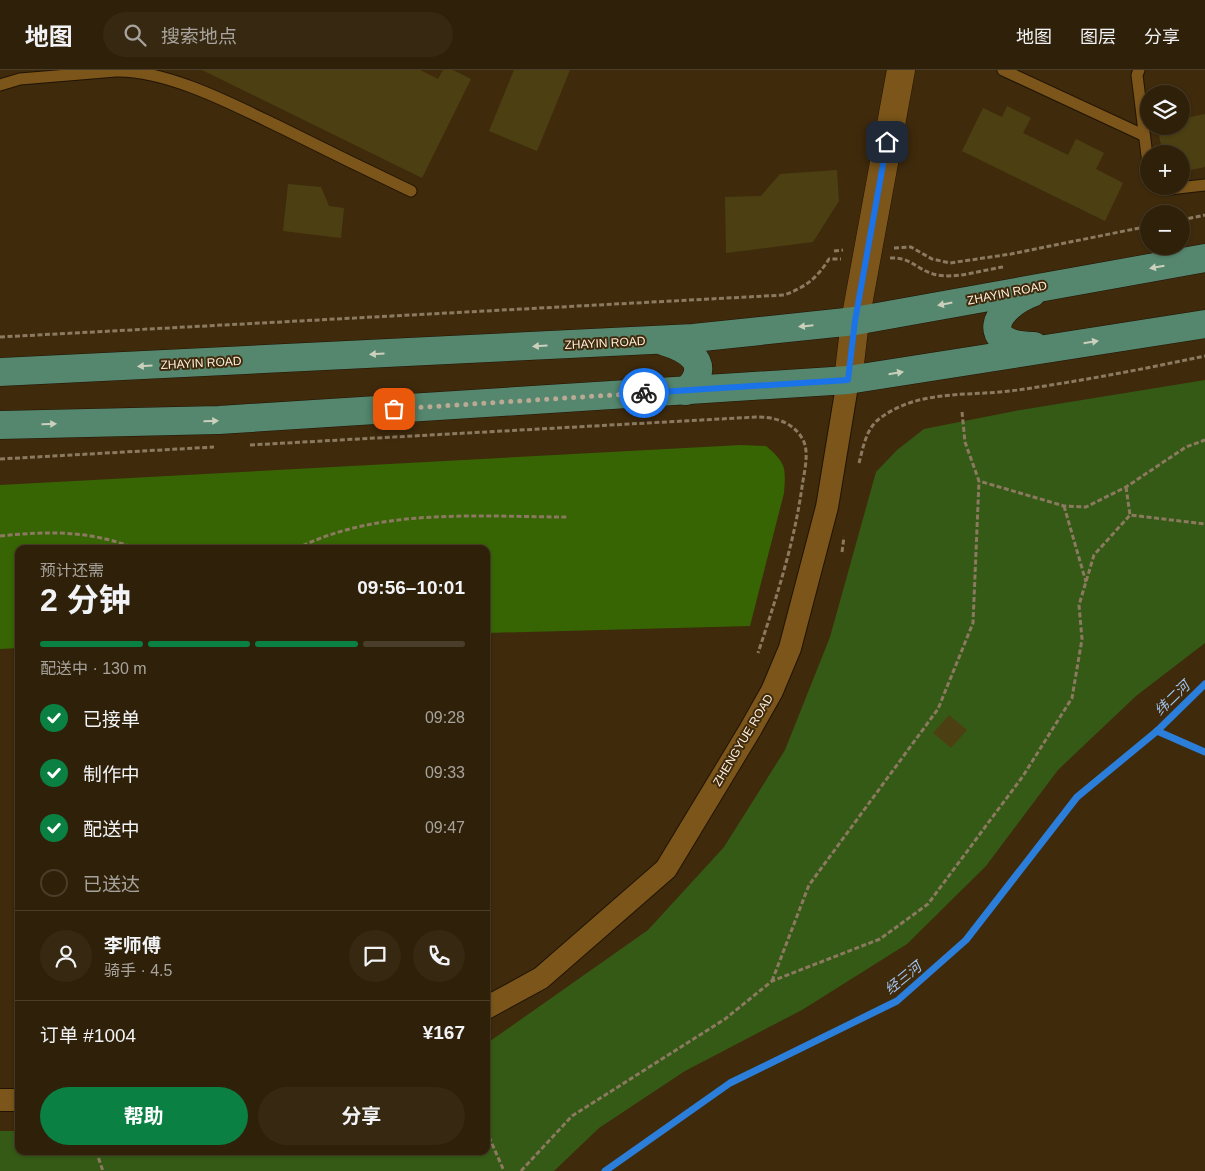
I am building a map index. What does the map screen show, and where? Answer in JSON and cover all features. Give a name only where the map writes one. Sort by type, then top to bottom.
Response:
[{"type":"main road","name":"ZHAYIN ROAD","points":[[0,372],[658,340],[855,321],[1205,258]]},
{"type":"main road","points":[[1055,284],[1012,303],[1000,318],[997,330],[1000,338],[1010,344],[1064,346]]},
{"type":"main road","points":[[0,425],[219,420],[848,380],[1205,324]]},
{"type":"main road","points":[[658,340],[687,350],[694,357],[698,365],[696,374],[693,384],[686,390]]},
{"type":"street","points":[[848,380],[855,321],[901,70]]},
{"type":"street","name":"ZHENGYUE ROAD","points":[[490,1006],[541,978],[666,869],[750,730],[772,691],[790,648],[827,507],[848,380]]},
{"type":"street","points":[[0,1100],[15,1100]]},
{"type":"lane","points":[[0,85],[20,79],[128,70],[160,73],[214,96],[411,191]]},
{"type":"lane","points":[[1003,70],[1140,134]]},
{"type":"lane","points":[[1140,70],[1138,76],[1140,100]]},
{"type":"lane","points":[[1143,135],[1145,145]]},
{"type":"lane","points":[[1190,187],[1205,185]]},
{"type":"path","points":[[1190,218],[1205,215]]},
{"type":"path","points":[[834,251],[911,247],[932,259],[950,263],[1011,254],[1140,228]]},
{"type":"path","points":[[902,257],[929,272],[947,276],[1004,267]]},
{"type":"path","points":[[0,337],[784,295],[815,280],[829,259]]},
{"type":"path","points":[[857,469],[867,435],[877,420],[898,408],[932,397],[1017,390],[1205,356]]},
{"type":"path","points":[[772,981],[809,885],[938,709],[973,623],[979,481],[965,442],[962,412]]},
{"type":"path","points":[[242,446],[756,417],[782,421],[792,427],[804,442],[806,452],[797,523],[779,592],[758,654]]},
{"type":"path","points":[[979,481],[1064,506],[1086,507],[1126,487],[1186,447],[1205,440]]},
{"type":"path","points":[[0,459],[222,447]]},
{"type":"path","points":[[521,1171],[572,1116],[725,1019],[772,981],[880,939],[928,904],[1023,776],[1072,698],[1082,639],[1079,605],[1094,555],[1130,514],[1126,487]]},
{"type":"path","points":[[1064,506],[1086,582]]},
{"type":"path","points":[[1130,514],[1205,524]]},
{"type":"path","points":[[303,545],[364,524],[439,517],[568,517]]},
{"type":"path","points":[[0,536],[65,531],[102,537],[125,545]]},
{"type":"path","points":[[842,552],[845,533]]},
{"type":"path","points":[[490,1139],[504,1171]]},
{"type":"path","points":[[97,1155],[103,1171]]},
{"type":"green space","points":[[1205,380],[1205,643],[1136,696],[1058,770],[986,866],[907,944],[802,1010],[685,1071],[599,1128],[554,1171],[0,1171],[0,1131],[15,1131],[15,1155],[490,1155],[490,1041],[648,930],[724,847],[785,750],[830,637],[876,472],[897,450],[924,429],[1015,411]]},
{"type":"green space","points":[[741,445],[766,446],[781,461],[785,477],[784,493],[750,626],[490,633],[490,545],[15,545],[15,648],[0,649],[0,485]]},
{"type":"building","points":[[202,70],[420,70],[438,79],[443,70],[453,70],[471,79],[422,178]]},
{"type":"building","points":[[514,70],[570,70],[537,151],[489,131]]},
{"type":"building","points":[[1007,106],[1031,118],[1023,133],[1068,155],[1076,139],[1104,153],[1096,169],[1123,183],[1105,221],[962,151],[983,108],[1002,117]]},
{"type":"building","points":[[1205,114],[1205,167],[1190,170],[1190,145],[1161,145],[1159,135],[1190,135],[1190,117]]},
{"type":"building","points":[[837,170],[839,201],[813,242],[726,253],[725,197],[761,196],[780,174]]},
{"type":"building","points":[[288,184],[321,187],[329,206],[344,208],[341,238],[283,231]]},
{"type":"building","points":[[949,715],[967,730],[951,748],[933,733]]},
{"type":"waterway","name":"经三河","points":[[605,1171],[730,1083],[897,1001],[966,940],[1077,797],[1157,731],[1205,684]]},
{"type":"waterway","points":[[1157,731],[1205,752]]},
{"type":"way so far","points":[[394,409],[644,393]]},
{"type":"route","points":[[644,393],[848,380],[855,321],[887,142]]},
{"type":"water label","name":"纬二河","points":[[1172,698]]}]
